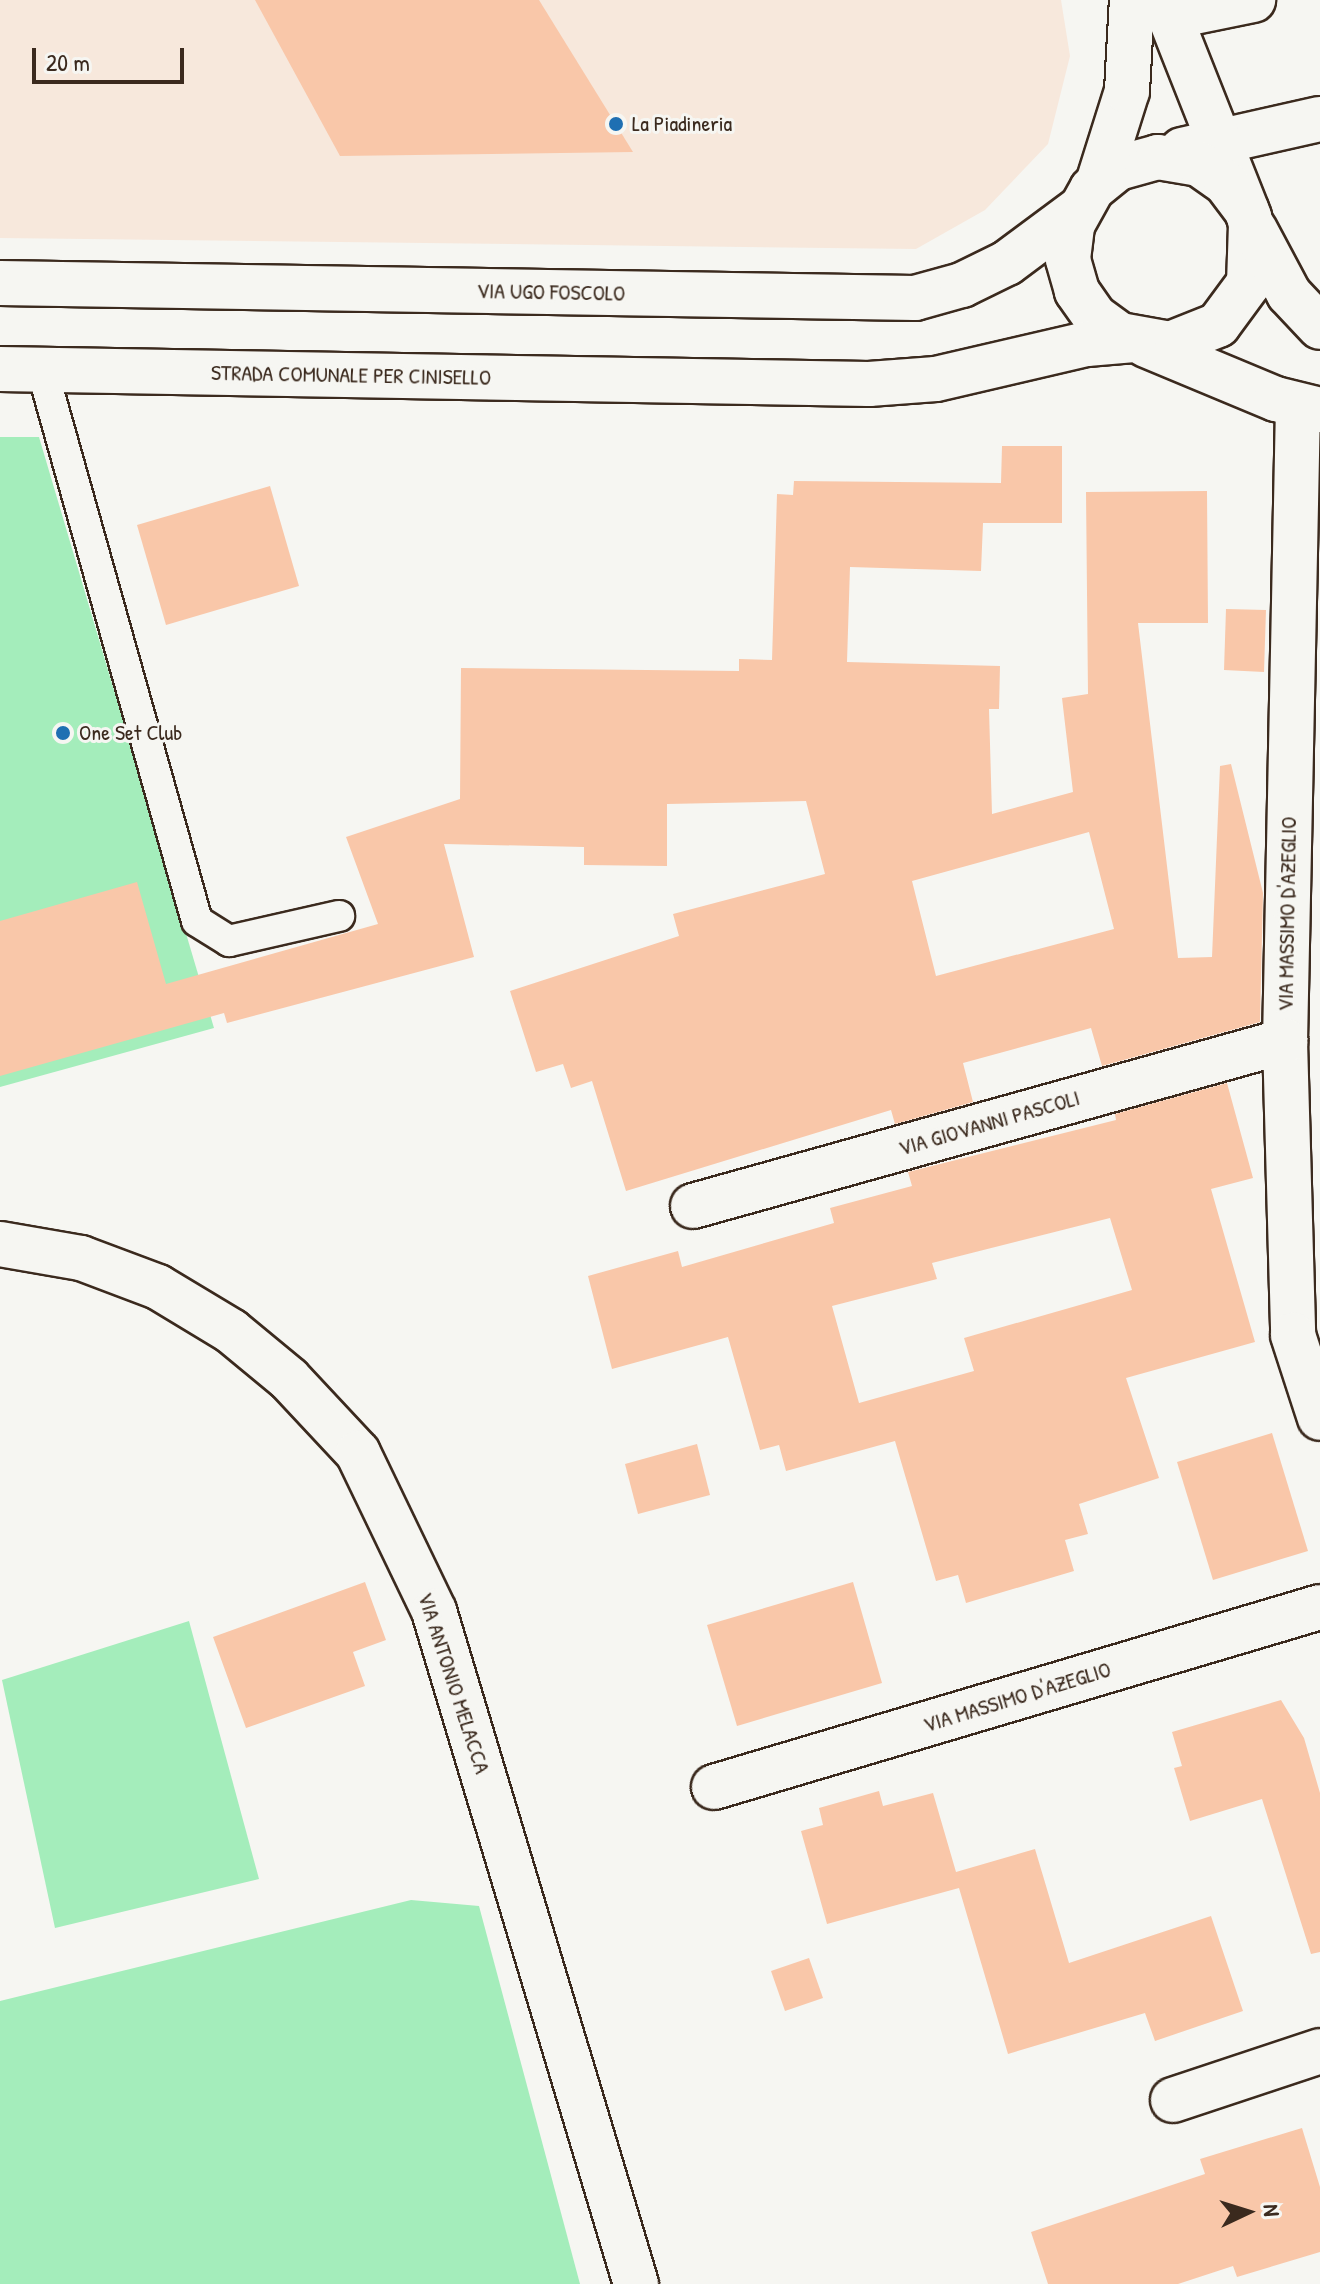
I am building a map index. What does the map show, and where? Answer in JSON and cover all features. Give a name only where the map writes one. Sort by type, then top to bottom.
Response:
[{"type":"street","points":[[1155,6],[1253,0]]},
{"type":"street","points":[[1155,6],[1219,142],[1248,214],[1289,294],[1320,327]]},
{"type":"street","points":[[1155,6],[1068,259],[1077,291],[1101,322],[1137,341],[1309,408]]},
{"type":"street","points":[[1088,196],[1141,159],[1320,119]]},
{"type":"street","points":[[1137,341],[1186,341],[1230,315],[1254,269],[1248,214],[1226,183],[1199,164],[1141,159]]},
{"type":"street","name":"VIA UGO FOSCOLO","points":[[0,283],[915,298],[1007,263],[1088,196]]},
{"type":"street","name":"STRADA COMUNALE PER CINISELLO","points":[[21,369],[869,384],[936,379],[1076,346],[1137,341]]},
{"type":"street","name":"VIA MASSIMO D'AZEGLIO","points":[[1309,408],[1285,1041],[1293,1335],[1320,1418]]},
{"type":"street","name":"VIA GIOVANNI PASCOLI","points":[[693,1206],[1285,1041]]},
{"type":"street","name":"VIA ANTONIO MELACCA","points":[[0,1244],[81,1258],[158,1287],[231,1331],[289,1379],[358,1453],[434,1611],[636,2284]]},
{"type":"street","name":"VIA MASSIMO D'AZEGLIO","points":[[714,1787],[1320,1607]]},
{"type":"street","points":[[1173,2100],[1320,2051]]},
{"type":"lane","points":[[21,369],[197,921],[229,941],[339,916]]},
{"type":"shaded area","points":[[0,0],[1061,0],[1070,56],[1048,144],[985,210],[916,249],[0,238]]},
{"type":"green space","name":"One Set Club","points":[[0,437],[39,437],[214,1028],[0,1087]]},
{"type":"green space","points":[[189,1621],[259,1879],[55,1928],[2,1680]]},
{"type":"green space","points":[[411,1900],[479,1906],[580,2284],[0,2284],[0,2001]]},
{"type":"building","points":[[255,0],[539,0],[633,152],[340,156]]},
{"type":"building","points":[[1002,446],[1062,446],[1062,523],[983,523],[981,571],[850,567],[847,662],[1000,666],[999,709],[989,709],[992,814],[1073,792],[1062,698],[1088,694],[1086,492],[1207,491],[1208,623],[1138,623],[1178,958],[1212,957],[1220,766],[1231,764],[1263,893],[1260,1022],[1102,1066],[1091,1028],[963,1063],[973,1102],[895,1124],[891,1110],[626,1191],[592,1081],[571,1088],[563,1064],[536,1072],[510,991],[679,936],[673,914],[825,874],[806,801],[667,804],[667,866],[584,865],[584,847],[444,844],[474,957],[227,1023],[224,1013],[0,1076],[0,921],[137,882],[166,984],[378,924],[346,837],[460,799],[461,668],[739,671],[739,659],[772,660],[777,494],[793,495],[794,481],[1001,483]],"holes":[[[1089,832],[1114,929],[936,976],[912,881]]]},
{"type":"building","points":[[270,486],[299,586],[166,625],[137,525]]},
{"type":"building","points":[[1226,609],[1266,610],[1264,672],[1224,670]]},
{"type":"building","points":[[1227,1083],[1253,1178],[1211,1189],[1255,1342],[1126,1378],[1159,1478],[1079,1504],[1088,1534],[1065,1540],[1074,1571],[966,1603],[958,1575],[936,1581],[895,1441],[786,1471],[779,1445],[760,1450],[728,1337],[612,1369],[588,1276],[678,1251],[682,1267],[834,1223],[830,1208],[912,1186],[908,1172],[1116,1120],[1115,1114]],"holes":[[[1110,1218],[1132,1290],[964,1338],[974,1371],[859,1403],[832,1306],[937,1279],[932,1263]]]},
{"type":"building","points":[[1272,1433],[1308,1551],[1213,1580],[1177,1462]]},
{"type":"building","points":[[697,1444],[710,1495],[638,1514],[625,1464]]},
{"type":"building","points":[[365,1582],[386,1640],[353,1652],[365,1686],[246,1728],[213,1637]]},
{"type":"building","points":[[853,1582],[882,1683],[737,1726],[707,1625]]},
{"type":"building","points":[[1281,1700],[1304,1738],[1320,1793],[1320,1952],[1311,1954],[1262,1799],[1190,1821],[1174,1768],[1182,1766],[1172,1732]]},
{"type":"building","points":[[879,1791],[883,1806],[933,1793],[956,1872],[1035,1849],[1069,1963],[1211,1916],[1243,2011],[1155,2041],[1145,2013],[1008,2054],[959,1888],[827,1924],[801,1831],[823,1825],[819,1808]]},
{"type":"building","points":[[809,1958],[823,1998],[785,2011],[771,1971]]},
{"type":"building","points":[[1302,2128],[1320,2187],[1320,2252],[1237,2277],[1233,2266],[1178,2284],[1048,2284],[1031,2232],[1205,2174],[1200,2159]]},
{"type":"place","name":"La Piadineria","points":[[616,124]]},
{"type":"place","name":"One Set Club","points":[[63,733]]}]
